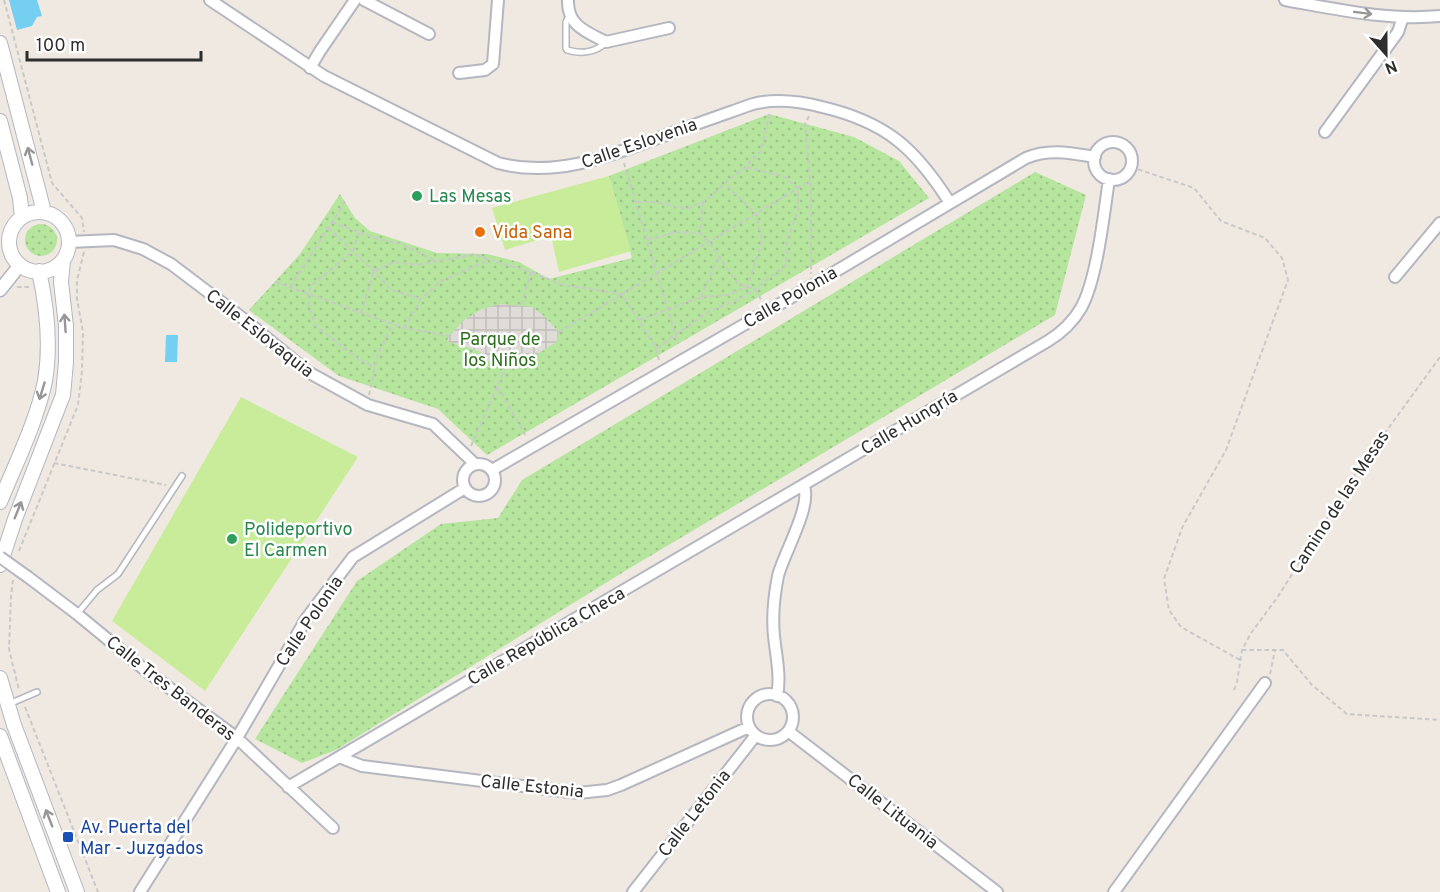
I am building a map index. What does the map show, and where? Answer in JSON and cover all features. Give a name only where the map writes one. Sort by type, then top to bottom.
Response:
[{"type":"main road","points":[[0,44],[44,212]]},
{"type":"main road","points":[[0,121],[20,198],[22,217]]},
{"type":"main road","points":[[0,565],[15,519],[63,395],[66,362],[66,326],[61,282],[63,260],[69,242],[67,232],[54,216],[44,212],[33,212],[22,217],[14,225],[9,247],[20,265],[29,270],[39,271],[56,266],[63,260]]},
{"type":"main road","points":[[0,502],[29,431],[45,381],[49,331],[39,271]]},
{"type":"main road","points":[[0,678],[7,704],[77,892]]},
{"type":"main road","points":[[0,736],[6,763],[58,892]]},
{"type":"street","name":"Calle Eslovenia","points":[[210,0],[310,68],[486,158],[509,166],[575,165],[621,152],[735,110],[771,100],[814,105],[859,118],[890,134],[925,167],[950,203]]},
{"type":"street","points":[[310,68],[355,0]]},
{"type":"street","points":[[364,0],[429,34]]},
{"type":"street","points":[[459,73],[485,70],[493,64],[498,0]]},
{"type":"street","points":[[568,0],[569,16],[584,30],[606,42],[612,43],[669,28]]},
{"type":"street","points":[[1285,0],[1363,14],[1403,17],[1440,16]]},
{"type":"street","points":[[1325,132],[1398,32],[1403,17]]},
{"type":"street","points":[[1108,143],[1121,143],[1130,152],[1131,167],[1123,178],[1109,179],[1095,168],[1097,151],[1108,143]]},
{"type":"street","name":"Calle Polonia","points":[[492,470],[1035,154],[1054,151],[1095,157]]},
{"type":"street","name":"Calle Hungría","points":[[803,485],[1048,341],[1066,327],[1080,310],[1090,286],[1109,179]]},
{"type":"street","points":[[1395,277],[1440,223]]},
{"type":"street","name":"Calle Eslovaquia","points":[[69,242],[114,240],[143,249],[171,264],[245,320],[308,372],[366,404],[433,424],[471,460]]},
{"type":"street","points":[[0,290],[20,265]]},
{"type":"street","points":[[471,460],[484,464],[492,470],[495,474],[495,485],[489,494],[478,497],[465,488],[464,473],[471,460]]},
{"type":"street","points":[[777,696],[778,672],[773,606],[782,561],[800,519],[806,498],[803,485]]},
{"type":"street","name":"Calle República Checa","points":[[288,787],[803,485]]},
{"type":"street","name":"Calle Polonia","points":[[140,892],[237,738],[306,619],[353,557],[465,488]]},
{"type":"street","name":"Calle Tres Banderas","points":[[0,557],[237,738],[333,828]]},
{"type":"street","points":[[1114,892],[1265,683]]},
{"type":"street","points":[[762,696],[777,696],[789,704],[792,710],[788,730],[776,739],[762,738],[752,731],[748,712],[751,705],[762,696]]},
{"type":"street","name":"Calle Lituania","points":[[788,730],[997,892]]},
{"type":"street","name":"Calle Estonia","points":[[339,757],[362,766],[578,793],[621,785],[752,731]]},
{"type":"street","name":"Calle Letonia","points":[[633,892],[752,731]]},
{"type":"lane","points":[[569,16],[566,22],[567,50],[582,53],[600,47],[606,42]]},
{"type":"lane","points":[[77,614],[97,590],[118,574],[182,476]]},
{"type":"lane","points":[[7,704],[37,692]]},
{"type":"path","points":[[635,202],[655,202],[687,209],[703,202],[746,167],[761,151],[771,100]]},
{"type":"path","points":[[811,286],[810,181],[805,124],[814,105]]},
{"type":"path","points":[[621,152],[678,344]]},
{"type":"path","points":[[657,348],[706,312],[755,290],[786,266],[787,241],[798,210],[798,188],[785,177],[746,167]]},
{"type":"path","points":[[1131,167],[1194,188],[1221,221],[1265,238],[1282,258],[1288,280],[1226,450],[1182,528],[1164,579],[1169,610],[1180,627],[1240,660]]},
{"type":"path","points":[[559,333],[810,181]]},
{"type":"path","points":[[725,184],[756,214],[762,240],[747,287]]},
{"type":"path","points":[[290,287],[345,202]]},
{"type":"path","points":[[700,233],[703,202]]},
{"type":"path","points":[[332,222],[374,238],[401,244],[436,261]]},
{"type":"path","points":[[328,228],[375,271],[391,290],[421,299]]},
{"type":"path","points":[[647,240],[676,232],[700,233],[709,242],[738,284],[755,290],[767,311]]},
{"type":"path","points":[[359,233],[353,251],[312,285],[308,294],[310,310],[316,326],[357,358],[375,368]]},
{"type":"path","points":[[362,313],[375,271],[394,262],[416,265],[475,254],[563,285],[622,294],[657,348],[657,356],[664,370]]},
{"type":"path","points":[[701,297],[719,256]]},
{"type":"path","points":[[404,328],[421,299],[441,281],[489,260]]},
{"type":"path","points":[[521,305],[531,272]]},
{"type":"path","points":[[275,282],[404,328],[449,336]]},
{"type":"path","points":[[639,320],[701,297],[727,295],[747,287]]},
{"type":"path","points":[[366,404],[377,356],[393,324]]},
{"type":"path","name":"Camino de las Mesas","points":[[1234,690],[1242,650],[1251,633],[1277,598],[1356,473],[1440,357]]},
{"type":"path","points":[[471,460],[504,369]]},
{"type":"path","points":[[497,386],[532,447]]},
{"type":"path","points":[[54,463],[175,487]]},
{"type":"path","points":[[1242,650],[1282,651],[1312,685],[1347,714],[1440,720]]},
{"type":"path","points":[[1265,683],[1270,673],[1275,650]]},
{"type":"green space","name":"Parque de los Niños","points":[[769,114],[854,137],[899,161],[929,198],[487,455],[438,409],[339,376],[249,310],[300,254],[340,194],[355,218],[370,231],[437,253],[487,254],[519,262],[549,279],[632,258],[609,176]]},
{"type":"green space","points":[[1035,172],[1086,195],[1055,315],[625,571],[336,750],[302,763],[255,739],[357,581],[441,524],[498,518],[522,480]]},
{"type":"green space","points":[[609,176],[631,251],[559,272],[551,236],[505,250],[492,208]]},
{"type":"green space","points":[[41,224],[52,229],[57,240],[52,251],[41,256],[30,251],[25,240],[30,229]]},
{"type":"green space","name":"Polideportivo El Carmen","points":[[241,397],[358,457],[205,691],[112,621]]},
{"type":"shaded area","points":[[500,304],[532,307],[559,332],[556,342],[515,369],[505,369],[479,356],[481,352],[447,341],[464,320],[482,309]]},
{"type":"water","points":[[9,0],[37,0],[42,16],[37,17],[32,26],[17,30]]},
{"type":"water","points":[[166,335],[178,335],[177,362],[165,362]]},
{"type":"place","name":"Las Mesas","points":[[417,196]]},
{"type":"place","name":"Vida Sana","points":[[480,232]]},
{"type":"place","name":"Polideportivo El Carmen","points":[[232,539]]},
{"type":"place","name":"Av. Puerta del Mar - Juzgados","points":[[68,837]]}]
